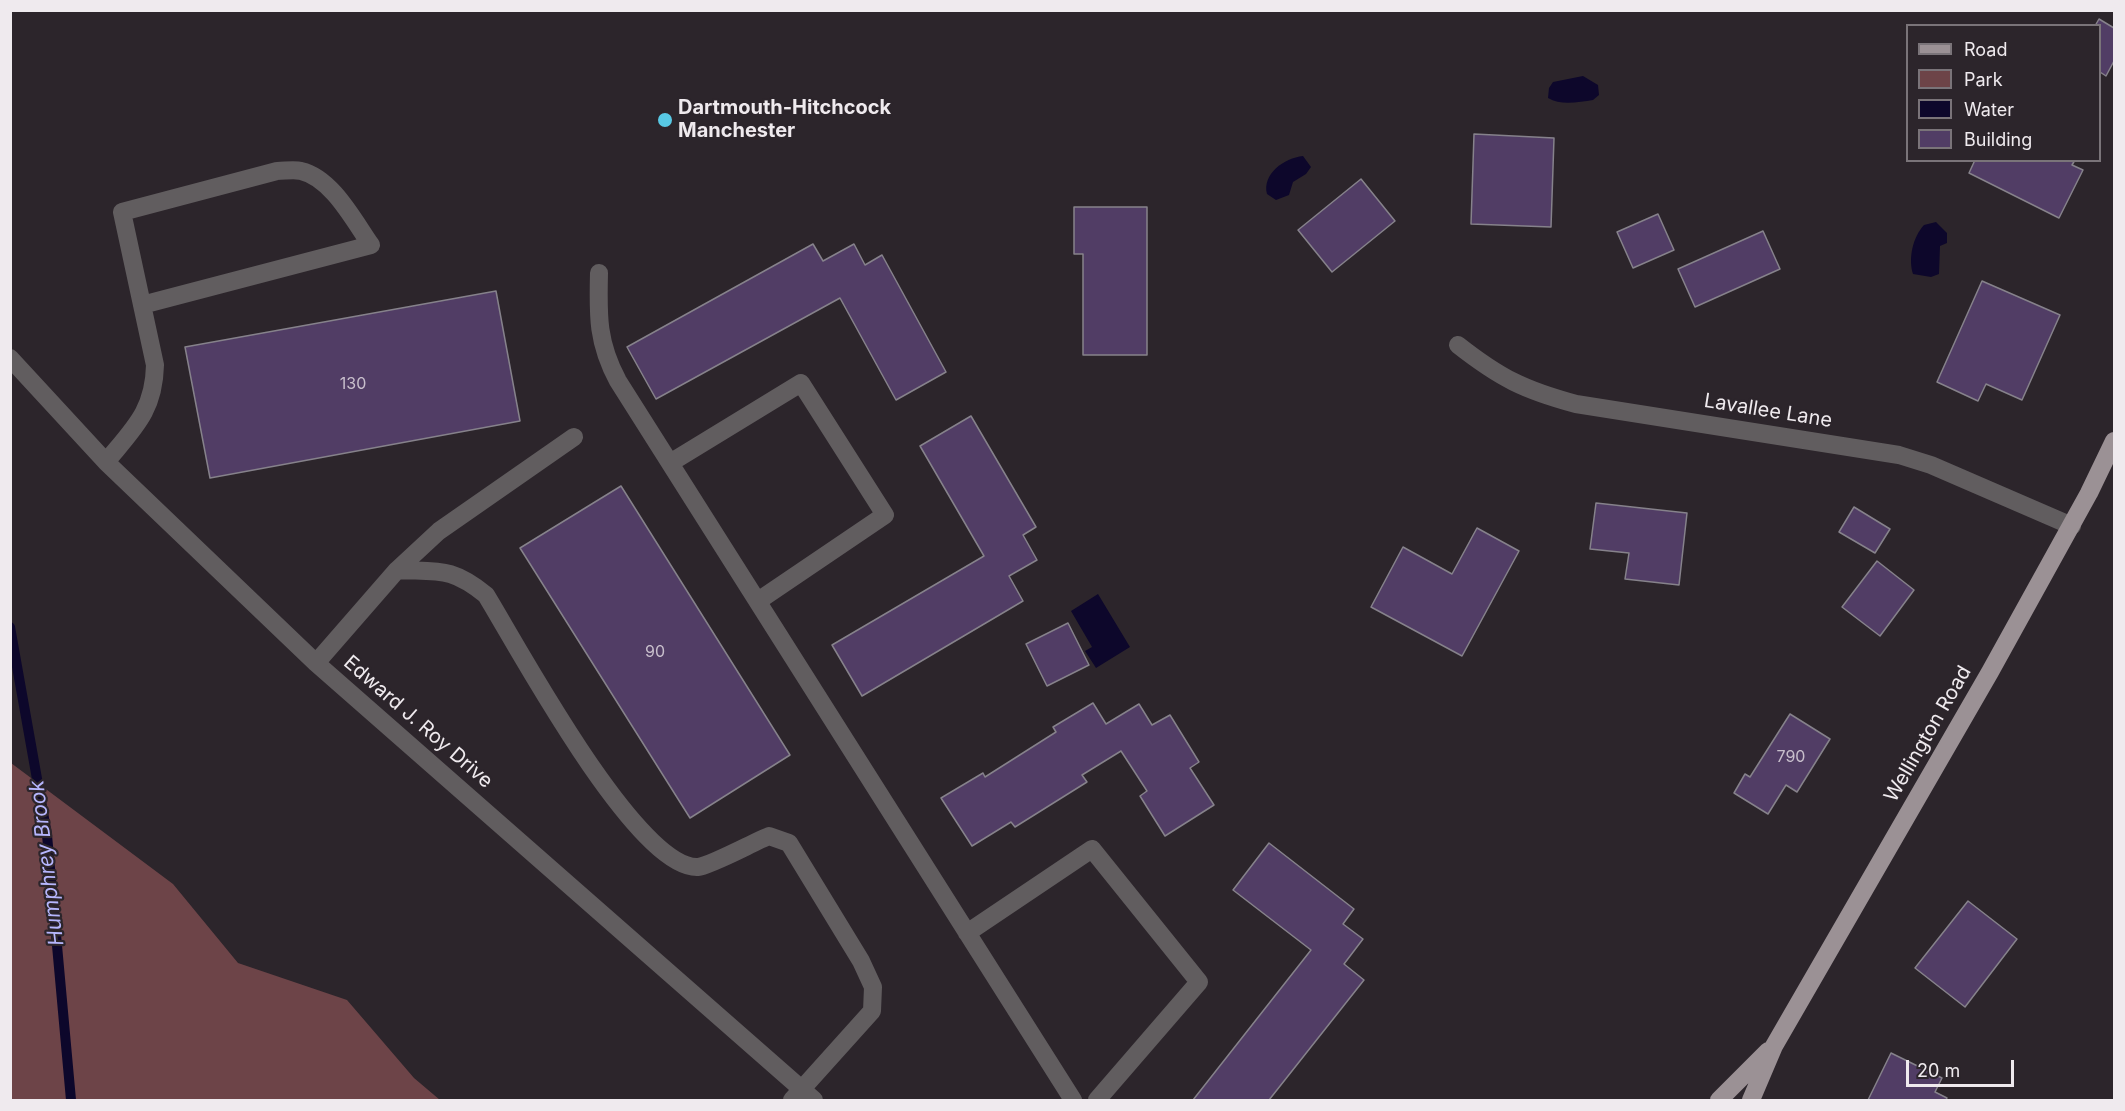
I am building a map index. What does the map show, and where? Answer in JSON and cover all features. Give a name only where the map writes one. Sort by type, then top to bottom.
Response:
[{"type":"main road","name":"Wellington Road","points":[[1751,1101],[1774,1046],[2072,526],[2115,441]]},
{"type":"main road","name":"Wellington Road","points":[[1719,1101],[1774,1046]]},
{"type":"street","points":[[106,462],[147,410],[155,388],[155,365],[122,212],[266,174],[299,170],[311,175],[330,189],[371,245],[142,304]]},
{"type":"street","points":[[599,273],[598,318],[601,345],[618,381],[1073,1101]]},
{"type":"street","name":"Lavallee Lane","points":[[1458,345],[1506,380],[1551,397],[1576,404],[1899,455],[1931,465],[2072,526]]},
{"type":"street","name":"Edward J. Roy Drive","points":[[10,358],[106,462],[316,663],[802,1097]]},
{"type":"street","points":[[670,463],[801,383],[885,515],[758,601]]},
{"type":"street","points":[[316,663],[397,570],[439,531],[574,437]]},
{"type":"street","points":[[397,570],[450,572],[469,582],[486,595],[589,763],[621,808],[650,840],[681,865],[700,867],[769,836],[789,843],[861,961],[873,987],[872,1011],[802,1097]]},
{"type":"street","points":[[967,933],[1092,849],[1199,982],[1096,1101]]},
{"type":"green space","points":[[11,763],[173,884],[238,963],[347,1000],[414,1078],[440,1100],[11,1100]]},
{"type":"water","points":[[1583,76],[1598,85],[1599,95],[1593,100],[1564,103],[1548,98],[1549,88],[1553,82]]},
{"type":"water","points":[[1303,156],[1311,167],[1306,174],[1293,182],[1289,195],[1276,200],[1267,194],[1268,180],[1276,168],[1289,160]]},
{"type":"water","points":[[1936,222],[1947,233],[1947,243],[1940,246],[1939,274],[1931,277],[1913,274],[1911,255],[1917,235],[1924,225]]},
{"type":"water","points":[[1098,594],[1130,647],[1096,668],[1085,651],[1092,647],[1071,611]]},
{"type":"building","points":[[2099,19],[2114,28],[2114,61],[2106,76],[2101,73],[2101,24],[2096,24]]},
{"type":"building","points":[[1474,134],[1554,138],[1551,227],[1471,224]]},
{"type":"building","points":[[1974,162],[2074,162],[2072,165],[2083,170],[2059,218],[1969,173]]},
{"type":"building","points":[[1361,179],[1395,221],[1332,272],[1298,230]]},
{"type":"building","points":[[1074,207],[1147,207],[1147,355],[1083,355],[1083,254],[1074,254]]},
{"type":"building","points":[[1658,214],[1674,250],[1633,268],[1617,232]]},
{"type":"building","points":[[1763,231],[1780,269],[1695,307],[1678,269]]},
{"type":"building","points":[[813,244],[823,261],[854,244],[865,265],[882,255],[946,372],[896,400],[840,298],[656,399],[627,347]]},
{"type":"building","points":[[1982,281],[2060,315],[2022,400],[1986,384],[1978,401],[1937,382]]},
{"type":"building","points":[[496,291],[520,421],[210,478],[185,347]]},
{"type":"building","points":[[971,416],[1036,527],[1023,535],[1037,560],[1009,576],[1023,601],[862,696],[832,645],[984,556],[920,446]]},
{"type":"building","points":[[621,486],[790,755],[690,818],[520,548]]},
{"type":"building","points":[[1596,503],[1687,513],[1679,585],[1625,579],[1629,553],[1590,549]]},
{"type":"building","points":[[1854,507],[1890,529],[1875,553],[1839,532]]},
{"type":"building","points":[[1477,528],[1519,551],[1462,656],[1371,607],[1403,547],[1452,574]]},
{"type":"building","points":[[1877,561],[1914,590],[1880,636],[1842,607]]},
{"type":"building","points":[[1068,623],[1089,665],[1047,686],[1026,644]]},
{"type":"building","points":[[1093,703],[1106,724],[1139,704],[1152,725],[1170,715],[1199,762],[1190,768],[1214,805],[1165,836],[1140,796],[1147,791],[1121,751],[1082,775],[1087,782],[1015,827],[1011,822],[972,846],[941,798],[983,773],[985,777],[1056,732],[1053,727]]},
{"type":"building","points":[[1790,714],[1830,739],[1797,792],[1786,785],[1768,814],[1734,793],[1745,774],[1750,777]]},
{"type":"building","points":[[1269,843],[1354,909],[1343,924],[1363,939],[1344,964],[1364,980],[1269,1100],[1193,1100],[1311,950],[1233,890]]},
{"type":"building","points":[[1968,901],[2017,939],[1965,1007],[1915,968]]},
{"type":"building","points":[[1891,1053],[1942,1078],[1935,1092],[1947,1098],[1946,1100],[1868,1100]]},
{"type":"waterway","name":"Humphrey Brook","points":[[10,627],[47,835],[71,1100]]},
{"type":"place","name":"Dartmouth-Hitchcock Manchester","points":[[665,120]]}]
